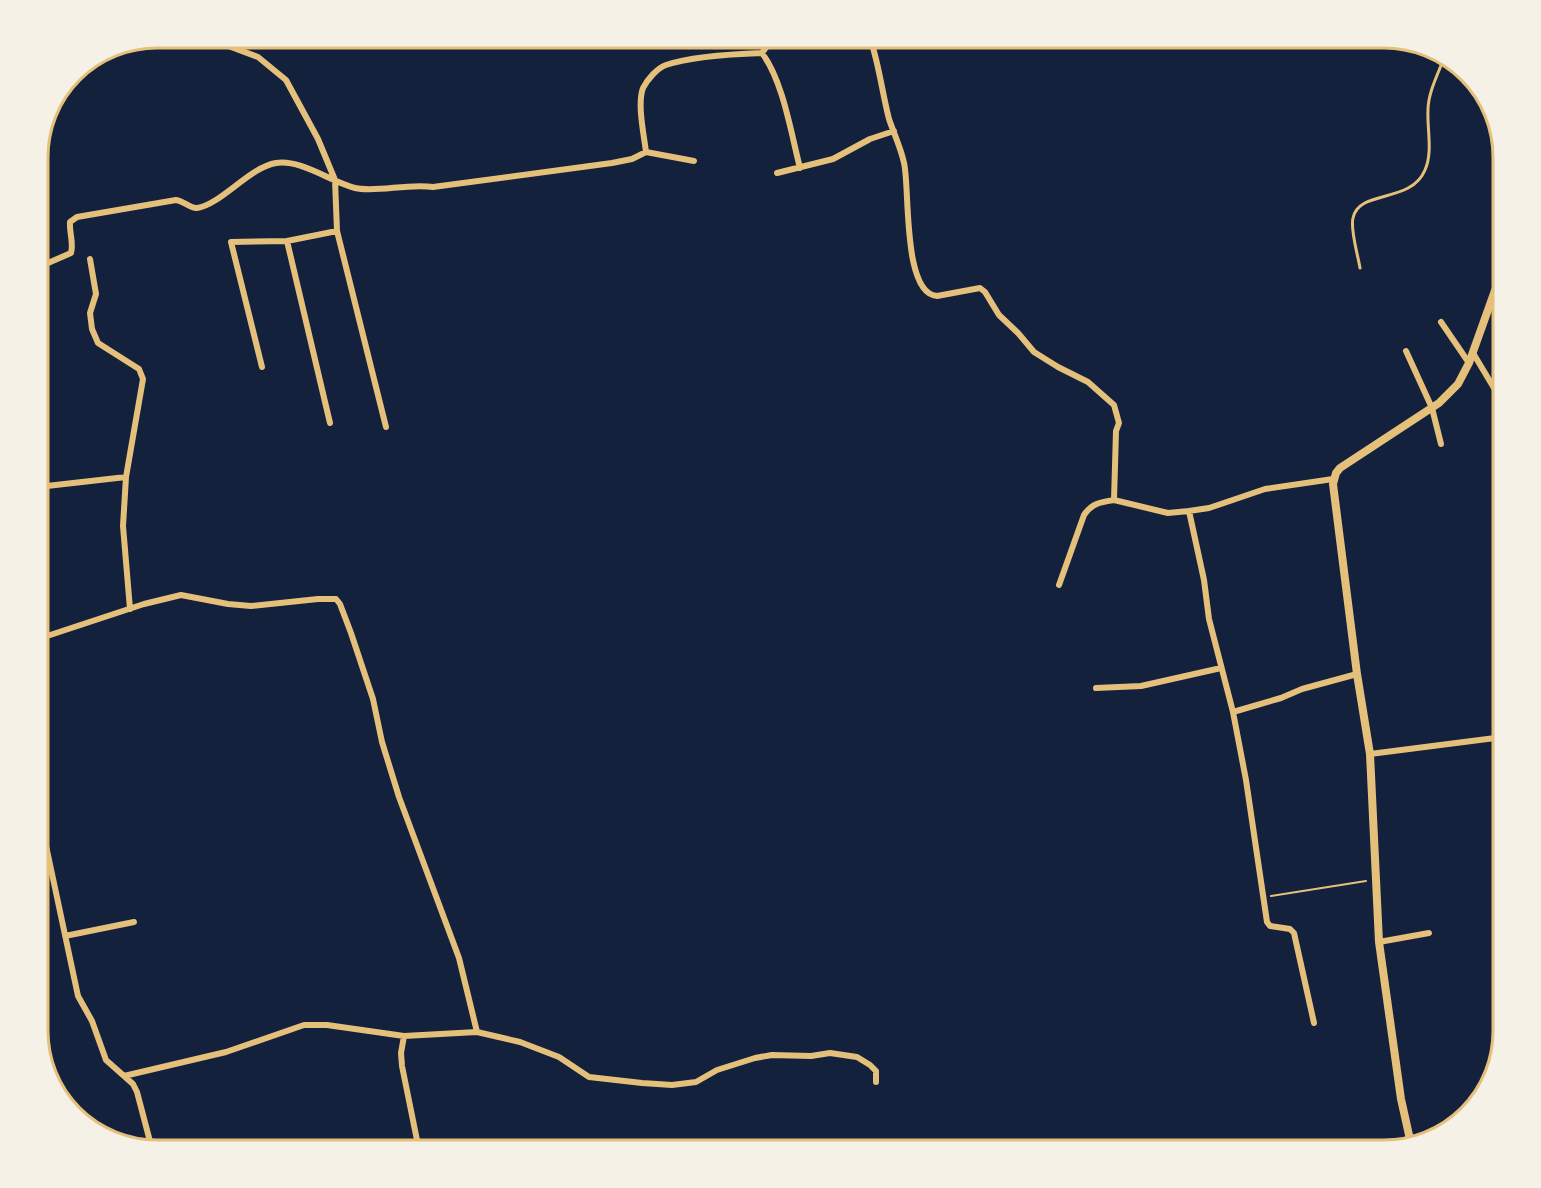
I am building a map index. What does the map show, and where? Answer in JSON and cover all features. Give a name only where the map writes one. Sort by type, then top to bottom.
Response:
[{"type":"street","points":[[234,48],[258,57],[286,80],[318,139],[335,180],[337,231],[386,427]]},
{"type":"street","points":[[762,53],[765,48]]},
{"type":"street","points":[[873,48],[888,113],[906,168],[911,250],[916,271],[925,290],[932,296],[937,296],[980,288],[999,315],[1034,352],[1058,367],[1088,381],[1114,405],[1119,423],[1116,431],[1114,500]]},
{"type":"street","points":[[646,152],[641,101],[643,88],[651,76],[664,66],[720,55],[762,53]]},
{"type":"street","points":[[762,53],[768,61],[781,97],[800,168]]},
{"type":"street","points":[[777,173],[833,159],[870,140],[894,132]]},
{"type":"street","points":[[48,263],[71,253],[73,248],[69,231],[70,222],[77,217],[176,200],[184,201],[192,208],[198,208],[259,170],[277,163],[293,164],[356,188],[412,185],[433,187],[612,164],[632,159],[646,152],[694,161]]},
{"type":"street","points":[[262,367],[231,242],[287,241],[337,231]]},
{"type":"street","points":[[287,241],[330,423]]},
{"type":"street","points":[[90,259],[96,294],[90,314],[92,329],[98,343],[139,369],[142,375],[126,477],[123,526],[130,609]]},
{"type":"street","points":[[1409,1137],[1401,1099],[1379,942],[1370,754],[1357,674],[1333,479],[1340,468],[1432,408],[1454,390],[1463,377],[1473,354],[1493,297]]},
{"type":"street","points":[[1441,322],[1469,363]]},
{"type":"street","points":[[1406,351],[1432,408],[1442,444]]},
{"type":"street","points":[[1473,354],[1493,387]]},
{"type":"street","points":[[48,486],[126,477]]},
{"type":"street","points":[[1059,585],[1084,515],[1097,503],[1114,500],[1168,513],[1189,511],[1209,508],[1265,489],[1333,479]]},
{"type":"street","points":[[1189,511],[1204,580],[1209,619],[1233,712],[1250,798],[1267,922],[1270,926],[1290,929],[1294,933],[1314,1023]]},
{"type":"street","points":[[48,636],[130,609],[181,596],[251,606],[318,598],[336,599],[351,633],[373,699],[382,742],[399,797],[459,958],[477,1032]]},
{"type":"street","points":[[1096,688],[1141,686],[1221,668]]},
{"type":"street","points":[[1233,712],[1357,674]]},
{"type":"street","points":[[1370,754],[1493,738]]},
{"type":"street","points":[[48,855],[78,996],[92,1021],[106,1060],[133,1084],[141,1102],[150,1139]]},
{"type":"street","points":[[65,936],[134,922]]},
{"type":"street","points":[[1379,942],[1429,933]]},
{"type":"street","points":[[124,1076],[226,1052],[304,1025],[327,1025],[404,1036],[477,1032],[520,1042],[559,1057],[589,1077],[606,1080],[672,1085],[696,1082],[717,1070],[764,1056],[811,1056],[830,1053],[857,1057],[870,1065],[876,1071],[876,1082]]},
{"type":"street","points":[[404,1036],[401,1053],[402,1066],[417,1140]]},
{"type":"lane","points":[[1360,268],[1353,218],[1366,202],[1418,183],[1429,154],[1429,101],[1441,65]]},
{"type":"path","points":[[1263,898],[1375,880]]}]
